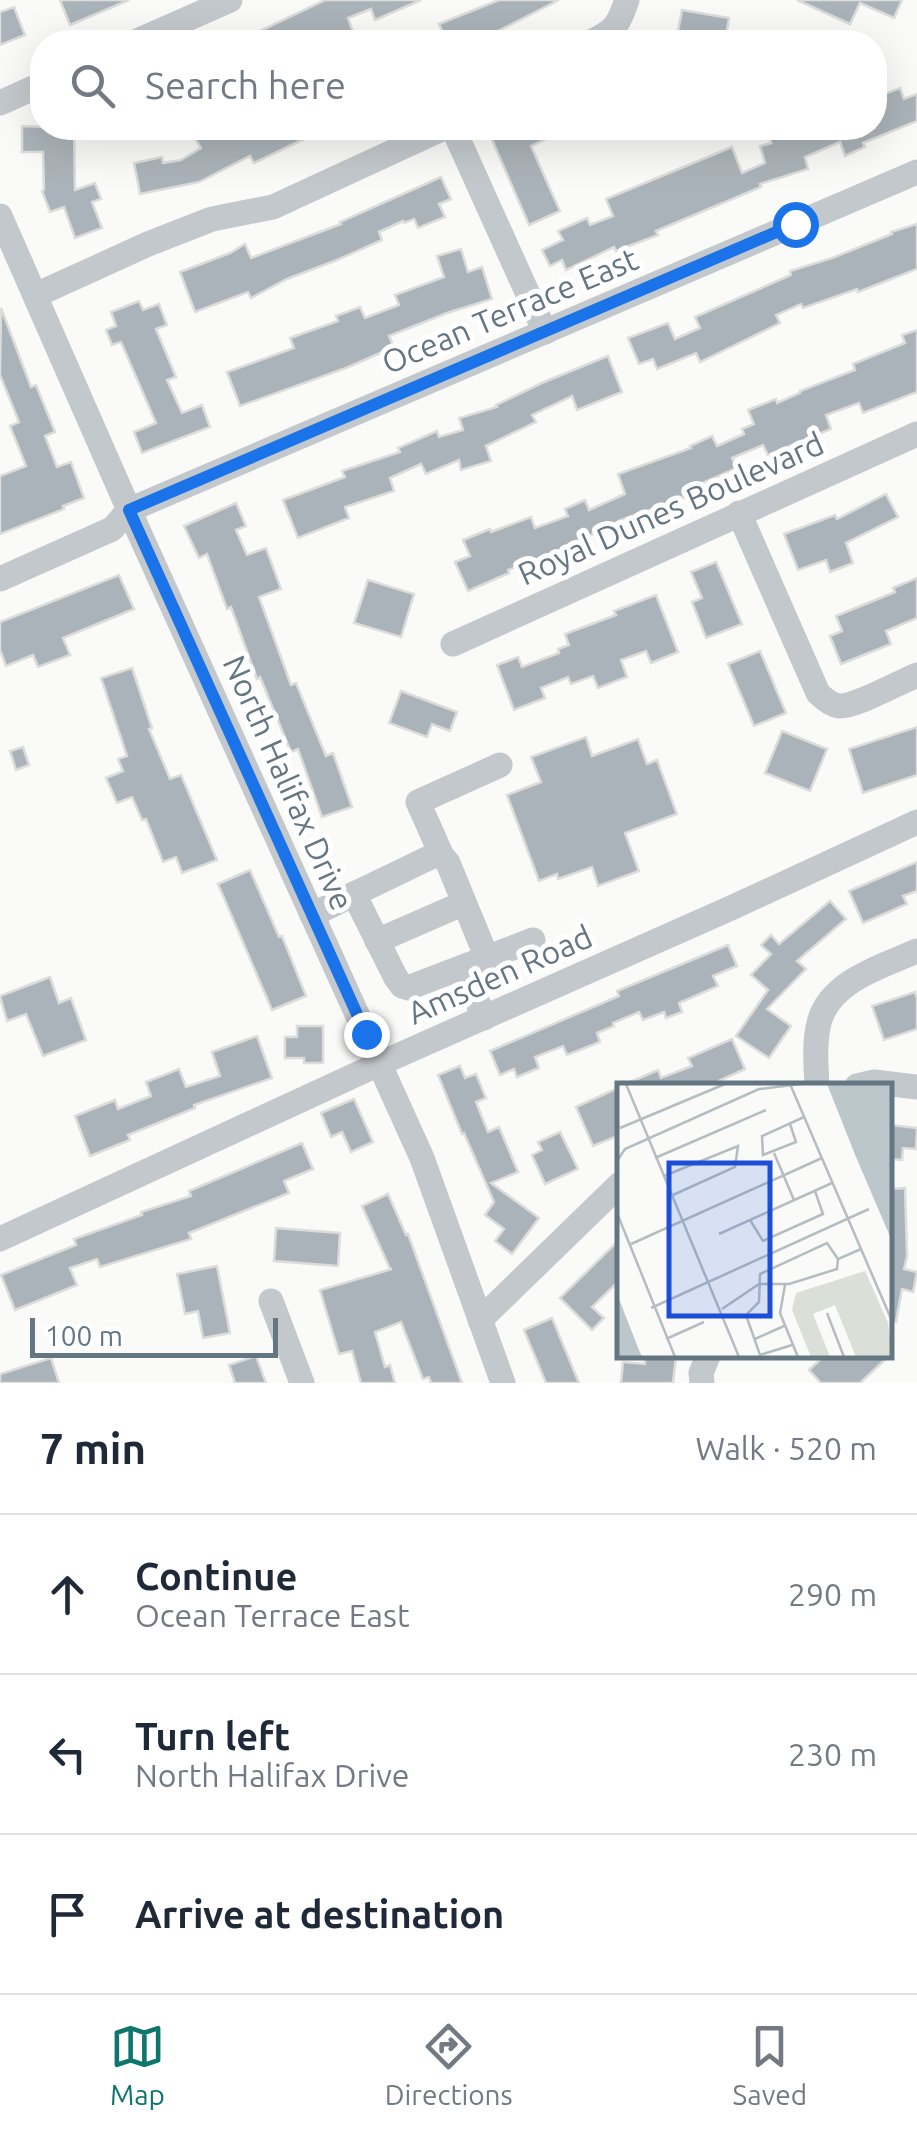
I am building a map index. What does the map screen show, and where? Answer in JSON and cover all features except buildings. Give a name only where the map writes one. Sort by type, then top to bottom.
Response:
[{"type":"street","points":[[162,30],[230,0]]},
{"type":"street","points":[[0,103],[30,89]]},
{"type":"street","points":[[36,295],[212,219],[272,207],[418,140]]},
{"type":"street","points":[[458,140],[544,332]]},
{"type":"street","name":"Ocean Terrace East","points":[[0,579],[112,529],[129,510],[917,172]]},
{"type":"street","name":"North Halifax Drive","points":[[0,216],[422,1158],[503,1383]]},
{"type":"street","name":"Royal Dunes Boulevard","points":[[453,644],[917,434]]},
{"type":"street","points":[[739,513],[818,693],[827,702],[841,706],[856,702],[917,675]]},
{"type":"street","points":[[484,1018],[464,903],[418,802],[500,766]]},
{"type":"street","name":"Amsden Road","points":[[0,1238],[917,822]]},
{"type":"street","points":[[312,916],[433,856],[442,856]]},
{"type":"street","points":[[354,894],[399,983],[408,988],[533,940]]},
{"type":"street","points":[[378,941],[464,903]]},
{"type":"street","points":[[817,1083],[819,1021],[828,1002],[858,978],[917,951]]},
{"type":"street","points":[[892,1084],[917,1087]]},
{"type":"street","points":[[480,1320],[617,1187]]},
{"type":"street","points":[[271,1301],[302,1383]]},
{"type":"street","points":[[702,1383],[701,1373],[707,1358]]},
{"type":"route","points":[[366,1034],[129,510],[795,224]]}]
